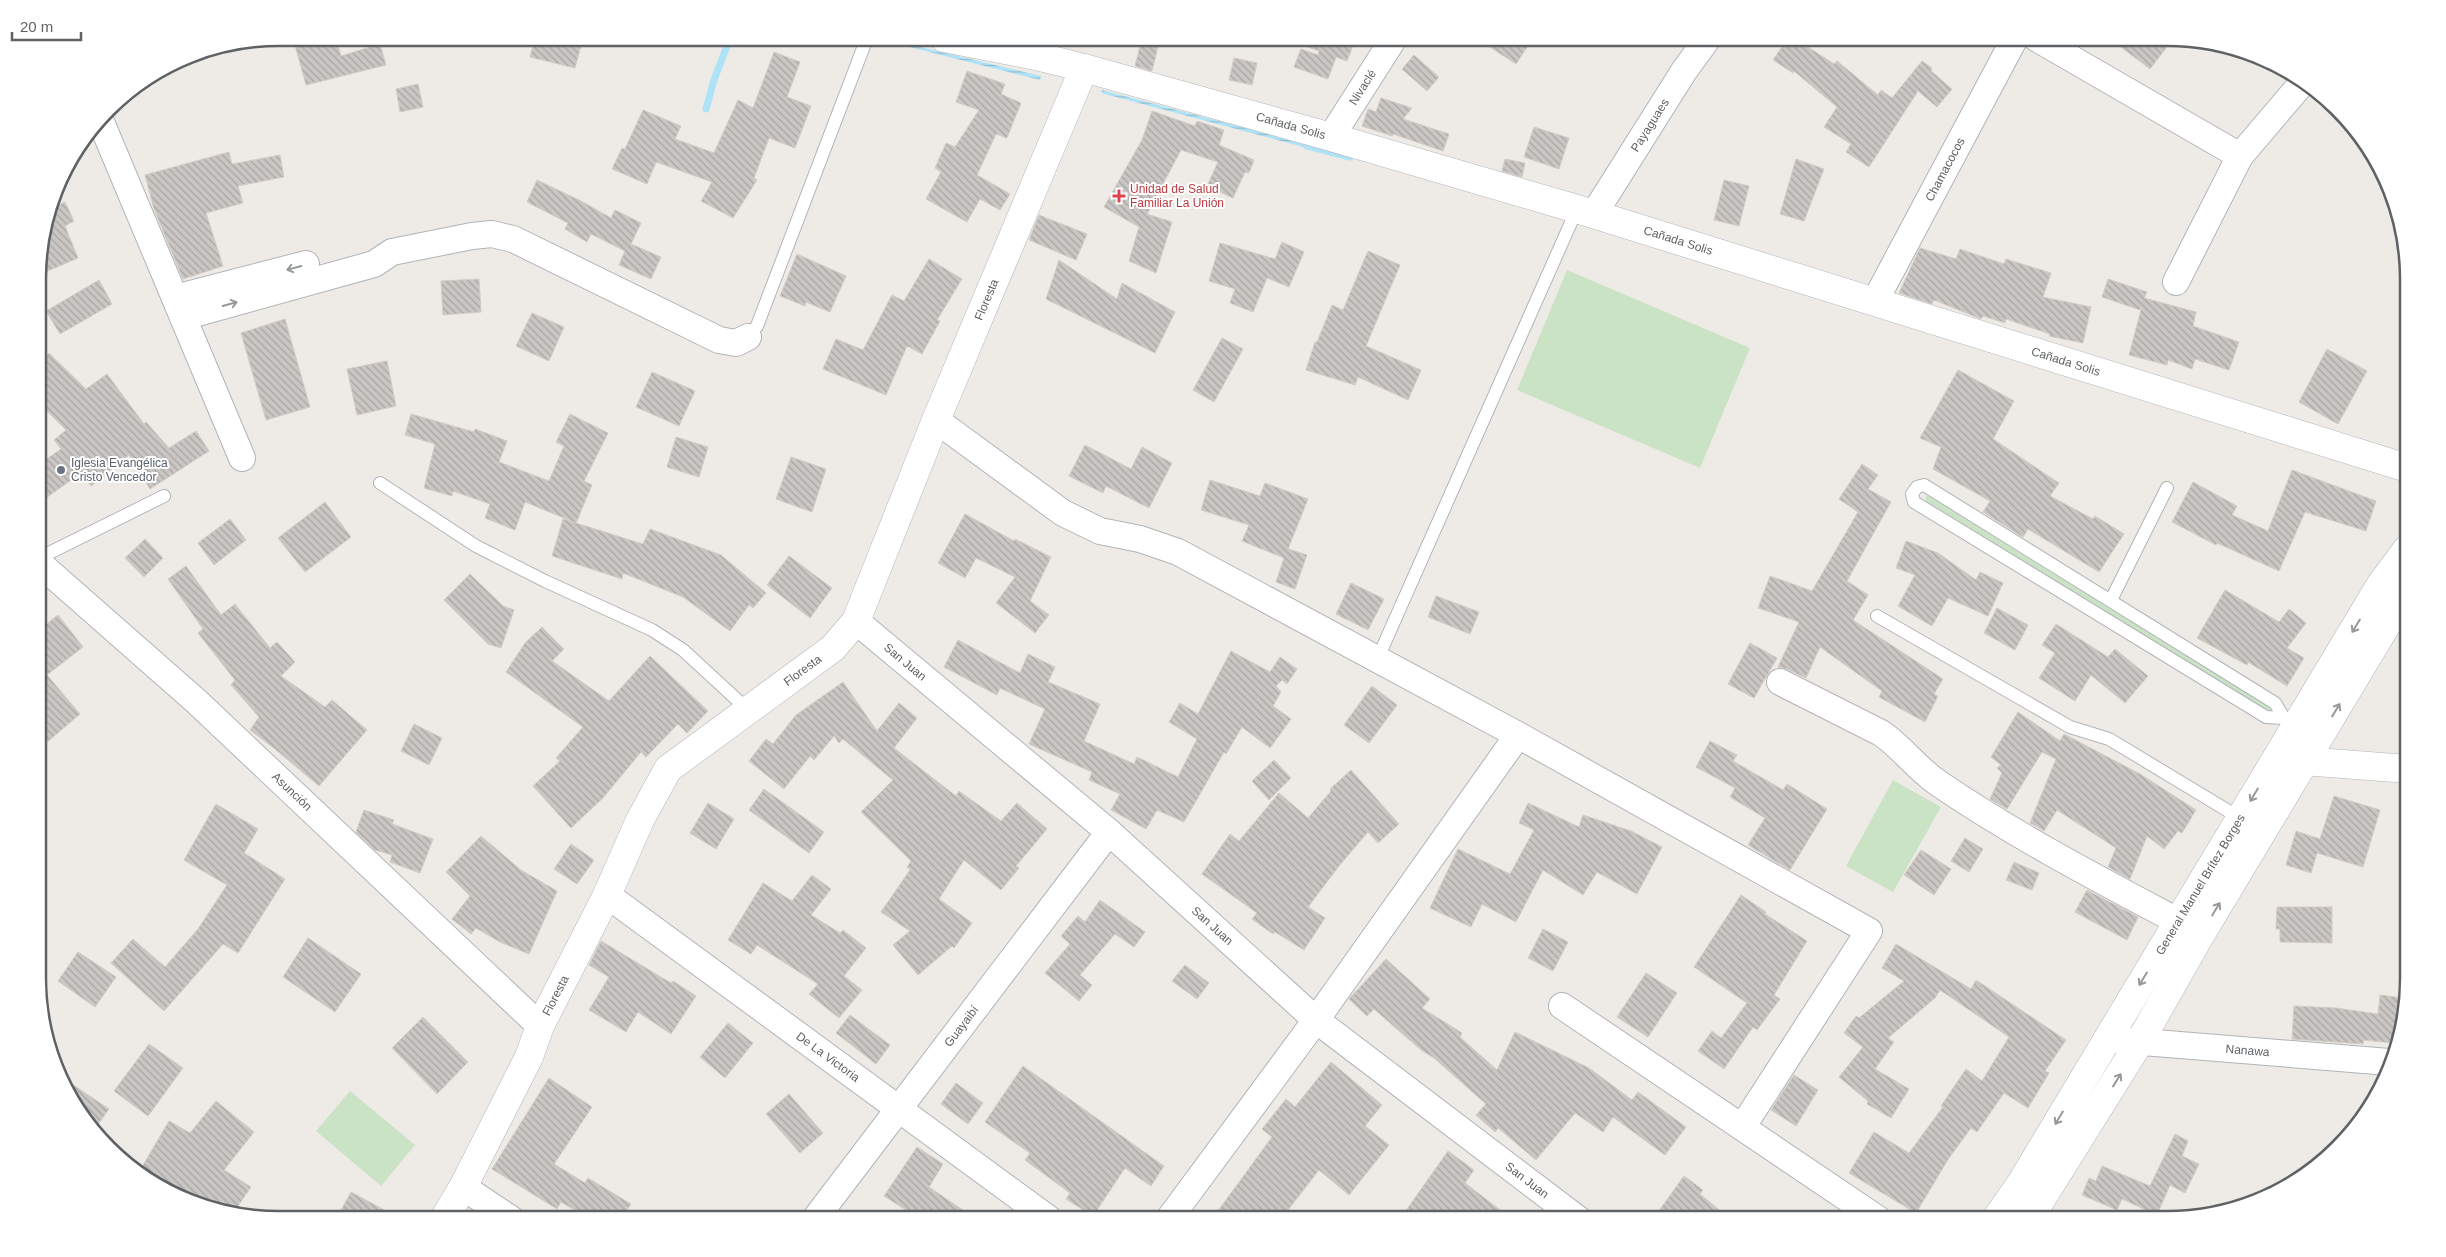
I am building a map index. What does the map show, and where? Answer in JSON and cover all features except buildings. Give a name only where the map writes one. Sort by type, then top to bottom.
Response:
[{"type":"street","name":"Cañada Solis","points":[[1039,46],[1084,68],[1331,137],[1586,212],[2400,466]]},
{"type":"street","name":"Nivaclé","points":[[1331,137],[1389,46]]},
{"type":"street","name":"Payaguaes","points":[[1586,212],[1702,46]]},
{"type":"street","name":"Chamacocos","points":[[1875,301],[2011,46]]},
{"type":"street","points":[[2050,46],[2240,156]]},
{"type":"street","name":"Floresta","points":[[449,1211],[464,1187],[529,1056],[540,1026],[607,895],[640,820],[668,769],[747,709],[833,648],[856,621],[936,420],[1084,68]]},
{"type":"street","points":[[2176,282],[2240,156],[2298,87]]},
{"type":"street","points":[[103,127],[242,458]]},
{"type":"street","points":[[179,308],[374,264],[392,252],[492,234],[513,238],[719,340],[736,343],[748,337]]},
{"type":"street","points":[[936,420],[1063,513],[1100,531],[1140,539],[1178,552],[1518,735],[1869,931],[1743,1126]]},
{"type":"street","name":"General Manuel Brítez Borges","points":[[2001,1211],[2108,1038],[2190,928],[2301,736],[2382,584],[2400,559]]},
{"type":"street","name":"Asunción","points":[[46,570],[196,701],[540,1026]]},
{"type":"street","name":"General Manuel Brítez Borges","points":[[2034,1211],[2139,1044],[2240,818],[2276,760],[2301,736],[2400,601]]},
{"type":"street","name":"San Juan","points":[[856,621],[1109,832],[1316,1020],[1567,1211]]},
{"type":"street","points":[[1780,682],[1881,734],[1894,742],[1913,764],[1938,783],[2042,846],[2190,928]]},
{"type":"street","points":[[1174,1211],[1316,1020],[1518,735]]},
{"type":"street","points":[[2301,736],[2400,767]]},
{"type":"street","name":"Guayaibí","points":[[821,1211],[1109,832]]},
{"type":"street","name":"De La Victoria","points":[[607,895],[898,1111],[1038,1211]]},
{"type":"street","points":[[1562,1006],[1743,1126],[1866,1211]]},
{"type":"street","name":"Nanawa","points":[[2108,1038],[2139,1044],[2384,1062]]},
{"type":"street","points":[[464,1187],[498,1211]]},
{"type":"lane","points":[[748,337],[756,326],[865,46]]},
{"type":"lane","points":[[1378,660],[1586,212]]},
{"type":"lane","points":[[380,483],[476,546],[545,581],[652,630],[683,650],[747,709]]},
{"type":"lane","points":[[1924,485],[2112,600],[2275,702],[2301,736],[2266,717],[1914,502],[1912,494],[1917,487],[1924,485]]},
{"type":"lane","points":[[2112,600],[2167,488]]},
{"type":"lane","points":[[46,555],[164,496]]},
{"type":"lane","points":[[1877,616],[2070,727],[2109,739],[2240,818]]},
{"type":"green space","points":[[1567,270],[1750,348],[1700,468],[1517,390]]},
{"type":"green space","points":[[1926,496],[2276,710],[2273,714],[1926,501]]},
{"type":"green space","points":[[1893,780],[1941,807],[1893,892],[1846,866]]},
{"type":"green space","points":[[350,1091],[415,1145],[381,1186],[316,1131]]},
{"type":"water","points":[[906,46],[916,46],[1041,76],[1040,80]]},
{"type":"water","points":[[1102,90],[1316,147],[1315,150],[1101,93]]},
{"type":"waterway","points":[[706,109],[714,80],[727,46]]},
{"type":"waterway","points":[[1307,146],[1350,157]]},
{"type":"place","name":"Unidad de Salud Familiar La Unión","points":[[1119,196]]},
{"type":"place","name":"Iglesia Evangélica Cristo Vencedor","points":[[61,470]]}]
